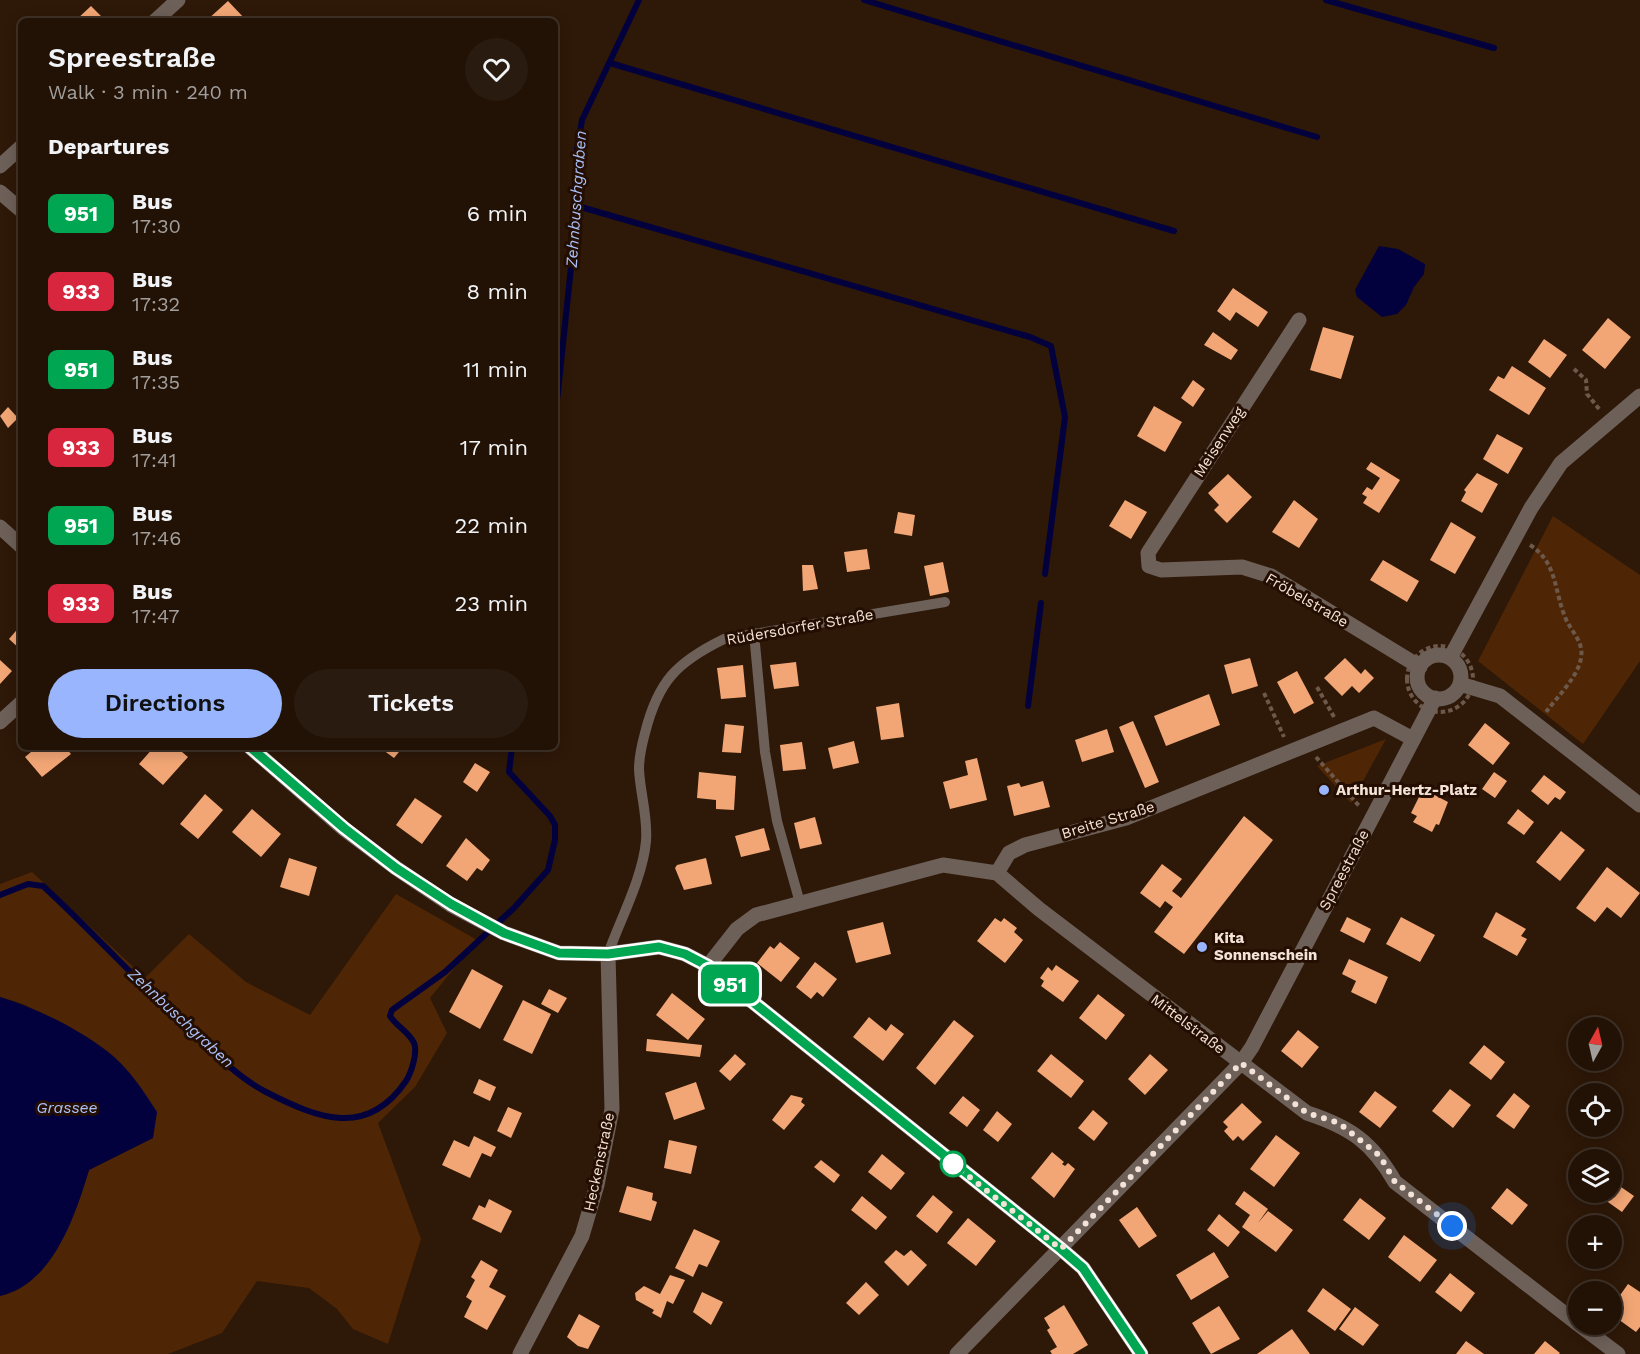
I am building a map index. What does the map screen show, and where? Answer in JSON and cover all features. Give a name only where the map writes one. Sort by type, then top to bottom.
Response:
[{"type":"street","points":[[158,18],[178,0]]},
{"type":"street","points":[[0,166],[18,150]]},
{"type":"street","points":[[0,192],[18,207]]},
{"type":"street","name":"Meisenweg","points":[[1149,566],[1148,553],[1299,320]]},
{"type":"street","points":[[1465,686],[1453,654],[1516,536],[1561,463],[1640,396]]},
{"type":"street","points":[[0,527],[18,543]]},
{"type":"street","name":"Fröbelstraße","points":[[1149,566],[1161,570],[1242,567],[1270,576],[1416,664]]},
{"type":"street","points":[[1453,654],[1437,655],[1416,664],[1420,686],[1432,704],[1465,686],[1500,696],[1640,805]]},
{"type":"street","name":"Spreestraße","points":[[957,1354],[1241,1063],[1252,1047],[1432,704]]},
{"type":"street","points":[[0,722],[18,706]]},
{"type":"street","name":"Breite Straße","points":[[997,873],[1009,853],[1025,845],[1126,818],[1374,718],[1413,739]]},
{"type":"street","points":[[254,750],[361,842],[481,922],[504,933],[559,953],[608,954],[659,947],[685,954],[708,966],[1083,1268],[1141,1354]]},
{"type":"street","points":[[708,966],[736,929],[756,915],[943,865],[997,873]]},
{"type":"street","name":"Mittelstraße","points":[[997,873],[1047,916],[1307,1113],[1339,1123],[1380,1156],[1395,1182],[1568,1316]]},
{"type":"street","name":"Heckenstraße","points":[[519,1354],[582,1236],[597,1185],[612,1109],[608,954]]},
{"type":"street","name":"Mittelstraße","points":[[1593,1335],[1618,1354]]},
{"type":"lane","name":"Rüdersdorfer Straße","points":[[608,954],[646,843],[646,813],[639,766],[652,705],[671,674],[695,653],[724,639],[945,602]]},
{"type":"lane","points":[[754,633],[765,752],[777,821],[800,903]]},
{"type":"path","points":[[1574,369],[1586,380],[1587,394],[1609,422]]},
{"type":"path","points":[[1516,536],[1539,551],[1553,571],[1565,617],[1582,646],[1581,661],[1575,673],[1537,725]]},
{"type":"path","points":[[1439,646],[1453,654],[1468,661],[1472,672],[1465,686],[1463,702],[1445,711],[1411,695],[1407,673],[1428,648],[1439,646]]},
{"type":"path","points":[[1317,687],[1342,731]]},
{"type":"path","points":[[1264,693],[1291,752]]},
{"type":"path","points":[[1306,746],[1357,801],[1357,805],[1373,815]]},
{"type":"shaded area","points":[[1553,516],[1640,575],[1640,661],[1583,744],[1478,661]]},
{"type":"shaded area","points":[[1386,739],[1351,803],[1317,766]]},
{"type":"shaded area","points":[[32,872],[145,978],[189,934],[246,982],[310,1015],[396,894],[477,940],[430,998],[447,1033],[415,1087],[378,1123],[421,1239],[388,1344],[353,1329],[337,1309],[309,1288],[257,1281],[222,1333],[168,1354],[0,1354],[0,1296],[18,1289],[34,1278],[48,1263],[69,1227],[89,1170],[153,1138],[69,1028],[23,1004],[0,997],[0,884]]},
{"type":"water","points":[[1379,246],[1398,249],[1425,264],[1424,274],[1414,287],[1406,305],[1397,314],[1382,317],[1357,297],[1355,290]]},
{"type":"water","name":"Grassee","points":[[0,997],[56,1020],[83,1034],[107,1051],[141,1087],[157,1112],[153,1138],[89,1170],[69,1227],[48,1263],[34,1278],[18,1289],[0,1296]]},
{"type":"building","points":[[228,1],[244,18],[209,18]]},
{"type":"building","points":[[91,6],[103,18],[78,18]]},
{"type":"building","points":[[1233,288],[1268,312],[1258,327],[1236,312],[1230,321],[1217,311]]},
{"type":"building","points":[[1608,318],[1631,337],[1605,369],[1582,350]]},
{"type":"building","points":[[1323,327],[1354,336],[1341,379],[1310,370]]},
{"type":"building","points":[[1213,332],[1238,350],[1231,360],[1204,345]]},
{"type":"building","points":[[1544,339],[1567,355],[1550,378],[1528,362]]},
{"type":"building","points":[[1512,366],[1546,388],[1529,415],[1489,390],[1498,376],[1504,379]]},
{"type":"building","points":[[1193,380],[1205,389],[1193,407],[1181,398]]},
{"type":"building","points":[[1154,406],[1182,422],[1165,452],[1137,436]]},
{"type":"building","points":[[8,407],[18,418],[8,428],[0,416]]},
{"type":"building","points":[[1497,434],[1523,448],[1508,474],[1483,459]]},
{"type":"building","points":[[1371,462],[1400,480],[1379,513],[1363,503],[1367,497],[1362,494],[1367,487],[1372,490],[1380,478],[1366,469]]},
{"type":"building","points":[[1477,473],[1498,484],[1482,513],[1461,501],[1466,492],[1464,490]]},
{"type":"building","points":[[1228,474],[1252,497],[1227,523],[1214,510],[1219,505],[1208,493]]},
{"type":"building","points":[[1125,500],[1147,512],[1131,539],[1109,526]]},
{"type":"building","points":[[1294,500],[1318,519],[1299,548],[1272,532]]},
{"type":"building","points":[[898,512],[915,515],[912,536],[894,533]]},
{"type":"building","points":[[1451,522],[1476,537],[1455,574],[1430,560]]},
{"type":"building","points":[[867,549],[870,569],[847,572],[844,552]]},
{"type":"building","points":[[1383,560],[1419,581],[1407,602],[1370,580]]},
{"type":"building","points":[[943,562],[949,592],[930,596],[924,566]]},
{"type":"building","points":[[802,565],[813,565],[818,589],[803,591]]},
{"type":"building","points":[[18,628],[18,647],[9,639]]},
{"type":"building","points":[[1250,658],[1258,686],[1232,694],[1224,665]]},
{"type":"building","points":[[1345,658],[1361,674],[1365,669],[1374,678],[1359,693],[1352,686],[1342,696],[1324,678]]},
{"type":"building","points":[[0,660],[12,671],[0,684]]},
{"type":"building","points":[[796,662],[799,686],[774,689],[770,665]]},
{"type":"building","points":[[743,665],[746,697],[721,699],[717,668]]},
{"type":"building","points":[[1297,671],[1314,703],[1294,714],[1277,682]]},
{"type":"building","points":[[1209,694],[1220,725],[1166,746],[1154,716]]},
{"type":"building","points":[[899,703],[904,737],[881,740],[876,707]]},
{"type":"building","points":[[1133,721],[1159,782],[1145,788],[1119,727]]},
{"type":"building","points":[[1485,723],[1510,743],[1493,765],[1468,745]]},
{"type":"building","points":[[725,724],[744,726],[741,753],[722,752]]},
{"type":"building","points":[[1107,729],[1114,752],[1082,762],[1075,740]]},
{"type":"building","points":[[854,741],[859,763],[833,769],[828,748]]},
{"type":"building","points":[[802,742],[806,769],[783,771],[780,745]]},
{"type":"building","points":[[33,750],[68,750],[71,754],[42,777],[25,757]]},
{"type":"building","points":[[151,750],[180,750],[188,757],[163,785],[139,764]]},
{"type":"building","points":[[383,750],[401,750],[394,758]]},
{"type":"building","points":[[977,758],[987,800],[950,809],[943,782],[968,775],[965,761]]},
{"type":"building","points":[[475,763],[490,772],[477,792],[463,782]]},
{"type":"building","points":[[699,772],[736,776],[734,810],[716,809],[716,800],[697,798]]},
{"type":"building","points":[[1494,772],[1507,781],[1495,798],[1482,789]]},
{"type":"building","points":[[1544,775],[1566,792],[1560,800],[1555,797],[1548,805],[1531,791]]},
{"type":"building","points":[[1043,781],[1050,807],[1014,816],[1007,786],[1019,783],[1021,787]]},
{"type":"building","points":[[1423,789],[1448,802],[1439,825],[1436,824],[1432,832],[1413,822],[1417,816],[1411,813]]},
{"type":"building","points":[[205,794],[223,810],[198,839],[180,824]]},
{"type":"building","points":[[415,798],[442,816],[422,844],[396,825]]},
{"type":"building","points":[[252,809],[281,834],[261,857],[232,832]]},
{"type":"building","points":[[1518,809],[1534,822],[1524,835],[1507,823]]},
{"type":"building","points":[[1244,816],[1273,840],[1184,954],[1154,932],[1173,907],[1165,901],[1160,908],[1140,893],[1162,864],[1182,879],[1172,891],[1181,898]]},
{"type":"building","points":[[815,817],[822,844],[800,849],[794,823]]},
{"type":"building","points":[[764,828],[770,850],[741,857],[735,836]]},
{"type":"building","points":[[1561,831],[1585,850],[1560,881],[1536,862]]},
{"type":"building","points":[[466,838],[490,860],[482,871],[477,868],[467,881],[446,866]]},
{"type":"building","points":[[289,858],[317,867],[309,896],[280,887]]},
{"type":"building","points":[[706,858],[712,884],[684,890],[675,868],[677,865]]},
{"type":"building","points":[[1607,867],[1640,893],[1621,918],[1607,907],[1595,922],[1576,908]]},
{"type":"building","points":[[1496,912],[1526,929],[1521,936],[1527,939],[1517,956],[1483,937]]},
{"type":"building","points":[[1347,917],[1371,929],[1364,943],[1340,931]]},
{"type":"building","points":[[1401,917],[1435,935],[1420,962],[1386,944]]},
{"type":"building","points":[[995,918],[1001,922],[1004,918],[1017,928],[1014,932],[1023,940],[1005,963],[977,941]]},
{"type":"building","points":[[883,922],[891,954],[856,963],[847,931]]},
{"type":"building","points":[[780,942],[800,958],[781,982],[757,963],[770,946],[774,949]]},
{"type":"building","points":[[1349,959],[1388,977],[1376,1004],[1351,992],[1356,981],[1342,974]]},
{"type":"building","points":[[815,962],[837,979],[823,997],[817,992],[811,999],[796,987]]},
{"type":"building","points":[[1056,965],[1079,981],[1063,1002],[1041,986],[1044,981],[1040,978],[1048,967],[1052,971]]},
{"type":"building","points":[[472,969],[503,986],[480,1029],[449,1012]]},
{"type":"building","points":[[549,989],[567,998],[558,1013],[541,1004]]},
{"type":"building","points":[[672,993],[705,1019],[688,1040],[656,1015]]},
{"type":"building","points":[[1098,994],[1125,1015],[1106,1040],[1079,1018]]},
{"type":"building","points":[[523,1000],[551,1014],[532,1054],[503,1040]]},
{"type":"building","points":[[869,1017],[886,1031],[891,1024],[904,1034],[883,1061],[853,1037]]},
{"type":"building","points":[[954,1020],[974,1036],[935,1085],[916,1068]]},
{"type":"building","points":[[1298,1030],[1319,1047],[1302,1068],[1281,1051]]},
{"type":"building","points":[[647,1039],[702,1045],[700,1057],[646,1051]]},
{"type":"building","points":[[1484,1045],[1505,1062],[1491,1080],[1469,1063]]},
{"type":"building","points":[[735,1054],[746,1064],[730,1081],[719,1071]]},
{"type":"building","points":[[1051,1054],[1084,1081],[1071,1098],[1037,1071]]},
{"type":"building","points":[[1150,1054],[1168,1070],[1145,1095],[1128,1079]]},
{"type":"building","points":[[479,1079],[496,1087],[490,1101],[473,1093]]},
{"type":"building","points":[[696,1082],[705,1109],[674,1120],[665,1093]]},
{"type":"building","points":[[1450,1089],[1471,1105],[1453,1128],[1432,1111]]},
{"type":"building","points":[[1375,1091],[1397,1107],[1380,1128],[1359,1112]]},
{"type":"building","points":[[1514,1093],[1530,1106],[1514,1129],[1496,1116]]},
{"type":"building","points":[[791,1095],[803,1098],[801,1102],[805,1105],[784,1130],[772,1120]]},
{"type":"building","points":[[963,1096],[980,1110],[967,1127],[949,1113]]},
{"type":"building","points":[[1242,1103],[1262,1122],[1243,1141],[1238,1136],[1233,1141],[1224,1131],[1228,1127],[1223,1122]]},
{"type":"building","points":[[508,1107],[522,1113],[511,1138],[497,1131]]},
{"type":"building","points":[[1093,1110],[1108,1123],[1094,1141],[1078,1128]]},
{"type":"building","points":[[997,1111],[1012,1124],[998,1142],[983,1130]]},
{"type":"building","points":[[1276,1135],[1300,1153],[1274,1187],[1250,1169]]},
{"type":"building","points":[[474,1136],[496,1147],[491,1157],[482,1153],[470,1178],[442,1165],[454,1140],[469,1147]]},
{"type":"building","points":[[669,1140],[697,1146],[691,1174],[664,1168]]},
{"type":"building","points":[[1052,1152],[1064,1162],[1062,1164],[1065,1166],[1068,1163],[1075,1169],[1054,1198],[1031,1178]]},
{"type":"building","points":[[882,1154],[905,1173],[891,1190],[868,1172]]},
{"type":"building","points":[[821,1160],[840,1175],[834,1183],[814,1167]]},
{"type":"building","points":[[627,1186],[653,1193],[652,1200],[657,1202],[651,1221],[619,1212]]},
{"type":"building","points":[[1507,1188],[1528,1205],[1512,1225],[1491,1208]]},
{"type":"building","points":[[1622,1188],[1634,1196],[1622,1212],[1609,1203],[1622,1203]]},
{"type":"building","points":[[1244,1191],[1268,1209],[1258,1223],[1268,1211],[1293,1230],[1276,1252],[1242,1227],[1250,1215],[1235,1204]]},
{"type":"building","points":[[933,1195],[953,1212],[937,1233],[916,1216]]},
{"type":"building","points":[[862,1196],[887,1217],[876,1230],[851,1210]]},
{"type":"building","points":[[1360,1198],[1386,1218],[1369,1240],[1343,1220]]},
{"type":"building","points":[[489,1199],[512,1211],[501,1233],[472,1219],[479,1205],[485,1208]]},
{"type":"building","points":[[1137,1207],[1157,1236],[1139,1248],[1119,1220]]},
{"type":"building","points":[[1219,1214],[1240,1232],[1228,1247],[1207,1230]]},
{"type":"building","points":[[968,1218],[996,1241],[976,1266],[947,1243]]},
{"type":"building","points":[[694,1229],[720,1241],[707,1267],[699,1264],[693,1277],[675,1268]]},
{"type":"building","points":[[1404,1235],[1437,1260],[1420,1282],[1388,1257]]},
{"type":"building","points":[[896,1250],[904,1256],[911,1250],[927,1265],[908,1286],[884,1262]]},
{"type":"building","points":[[1214,1252],[1229,1277],[1191,1300],[1176,1275]]},
{"type":"building","points":[[481,1260],[498,1270],[489,1287],[506,1296],[487,1330],[464,1317],[472,1301],[466,1297],[475,1280],[471,1277]]},
{"type":"building","points":[[1450,1273],[1475,1293],[1461,1312],[1435,1292]]},
{"type":"building","points":[[670,1275],[685,1280],[673,1304],[667,1301],[661,1318],[652,1313],[654,1310],[636,1300],[635,1293],[644,1286],[660,1294]]},
{"type":"building","points":[[866,1282],[879,1295],[859,1315],[846,1303]]},
{"type":"building","points":[[1628,1284],[1640,1292],[1640,1327],[1636,1332],[1622,1322],[1622,1292]]},
{"type":"building","points":[[1323,1288],[1351,1309],[1335,1331],[1307,1311]]},
{"type":"building","points":[[702,1292],[723,1302],[711,1325],[693,1312]]},
{"type":"building","points":[[1064,1305],[1088,1345],[1073,1354],[1052,1354],[1050,1351],[1057,1347],[1047,1330],[1050,1328],[1044,1318]]},
{"type":"building","points":[[1219,1306],[1240,1339],[1211,1354],[1192,1323]]},
{"type":"building","points":[[1355,1307],[1379,1325],[1363,1346],[1339,1329]]},
{"type":"building","points":[[579,1314],[600,1326],[588,1349],[578,1346],[567,1337]]},
{"type":"building","points":[[1292,1329],[1310,1354],[1257,1354]]},
{"type":"building","points":[[1466,1341],[1484,1354],[1456,1354]]},
{"type":"building","points":[[1545,1341],[1560,1353],[1534,1354]]},
{"type":"waterway","name":"Zehnbuschgraben","points":[[558,391],[571,267],[577,150],[582,120],[639,0]]},
{"type":"waterway","points":[[864,0],[1317,137]]},
{"type":"waterway","points":[[1326,0],[1494,48]]},
{"type":"waterway","points":[[610,63],[1174,231]]},
{"type":"waterway","points":[[574,205],[1030,337],[1051,346],[1065,417],[1045,574]]},
{"type":"waterway","points":[[1028,706],[1041,603]]},
{"type":"waterway","name":"Zehnbuschgraben","points":[[0,895],[28,884],[43,886],[173,1014],[246,1080],[305,1110],[341,1118],[359,1117],[375,1111],[391,1099],[406,1081],[412,1068],[415,1057],[414,1043],[390,1016],[392,1010],[445,972],[514,908],[548,870],[555,840],[555,825],[550,816],[509,772],[512,750]]},
{"type":"bus line","name":"951","points":[[253,750],[344,828],[396,868],[481,922],[529,945],[559,953],[608,954],[659,947],[685,954],[708,966],[1083,1268],[1141,1354]]},
{"type":"place","name":"Arthur-Hertz-Platz","points":[[1324,790]]},
{"type":"place","name":"Kita Sonnenschein","points":[[1202,947]]},
{"type":"route","points":[[953,1164],[1061,1249],[1241,1063],[1307,1113],[1339,1123],[1380,1156],[1395,1182],[1452,1226]]}]
